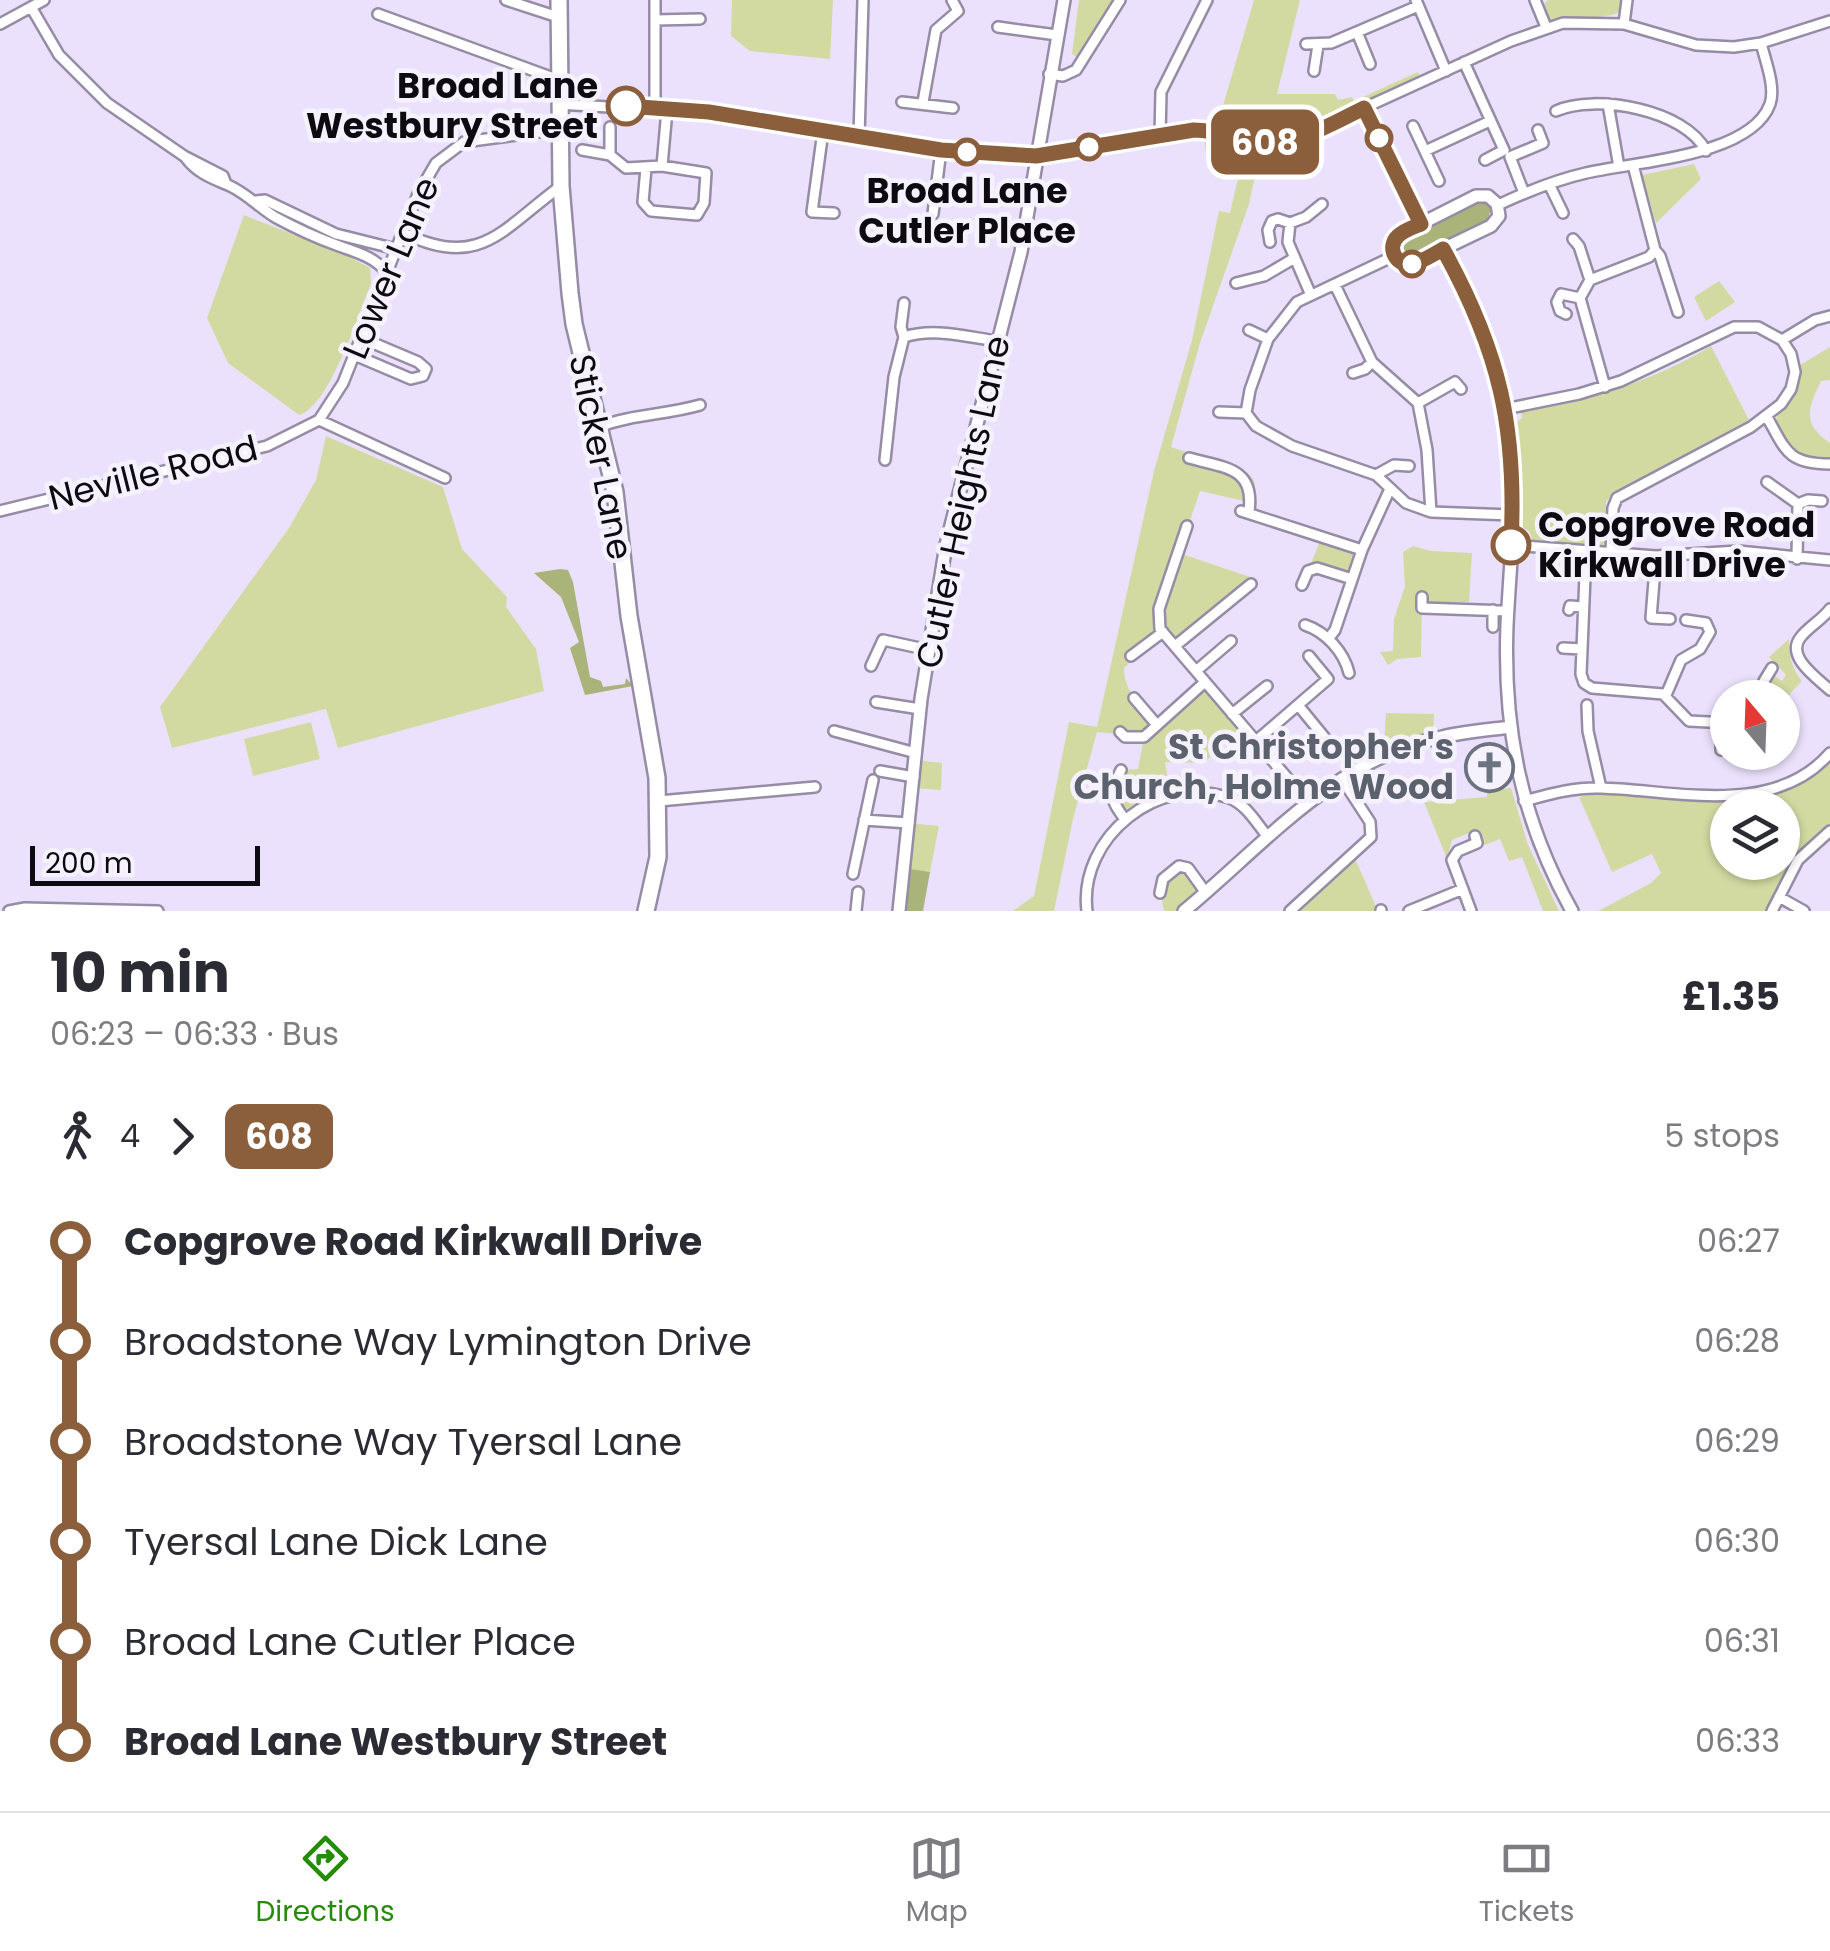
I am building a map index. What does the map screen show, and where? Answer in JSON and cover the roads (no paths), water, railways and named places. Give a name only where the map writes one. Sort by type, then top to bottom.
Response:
[{"type":"highway","name":"Sticker Lane","points":[[559,0],[561,186],[574,324],[615,492],[629,616],[659,801],[658,857],[646,911]]},
{"type":"street","points":[[0,24],[44,0]]},
{"type":"street","points":[[506,0],[558,18]]},
{"type":"street","points":[[654,108],[655,0]]},
{"type":"street","points":[[858,136],[863,0]]},
{"type":"street","points":[[923,102],[936,30],[958,11],[952,0]]},
{"type":"street","name":"Cutler Heights Lane","points":[[900,911],[929,650],[960,484],[1021,252],[1064,0]]},
{"type":"street","points":[[1049,74],[1063,76],[1076,70],[1120,0]]},
{"type":"street","points":[[1160,135],[1161,92],[1207,0]]},
{"type":"street","points":[[1536,0],[1546,28]]},
{"type":"street","points":[[1624,24],[1627,0]]},
{"type":"street","points":[[1314,70],[1312,45],[1357,32],[1417,3],[1446,70]]},
{"type":"street","points":[[31,7],[59,55],[106,103],[184,156],[192,167],[256,202],[271,215],[376,260],[386,271]]},
{"type":"street","points":[[378,14],[559,80]]},
{"type":"street","points":[[655,20],[700,19]]},
{"type":"street","points":[[558,104],[709,112],[941,150],[1036,156],[1206,130],[1256,142],[1293,138],[1546,28],[1580,21],[1624,24],[1712,47],[1761,43],[1830,21]]},
{"type":"street","points":[[998,27],[1058,35]]},
{"type":"street","points":[[1357,32],[1370,64]]},
{"type":"street","points":[[1498,205],[1549,184],[1619,166],[1706,151],[1749,127],[1770,104],[1772,92],[1761,43]]},
{"type":"street","points":[[1464,62],[1504,150],[1485,160]]},
{"type":"street","points":[[902,102],[953,108]]},
{"type":"street","points":[[1556,111],[1577,104],[1636,108],[1667,120],[1702,142],[1706,151]]},
{"type":"street","points":[[1608,104],[1619,166]]},
{"type":"street","points":[[1364,108],[1421,224]]},
{"type":"street","points":[[662,166],[666,110]]},
{"type":"street","points":[[1425,152],[1490,121]]},
{"type":"street","points":[[1414,126],[1439,182]]},
{"type":"street","points":[[610,127],[610,155]]},
{"type":"street","name":"Lower Lane","points":[[303,430],[319,420],[343,384],[386,271],[424,183],[440,158],[454,146],[482,138],[560,129]]},
{"type":"street","points":[[1524,193],[1510,157],[1543,143],[1538,130]]},
{"type":"street","points":[[823,131],[812,212],[834,212]]},
{"type":"street","points":[[582,150],[610,155],[626,168],[662,166],[706,172],[704,204],[697,216],[650,211],[643,202],[646,168]]},
{"type":"street","points":[[933,214],[941,150]]},
{"type":"street","points":[[1633,165],[1655,250],[1678,312]]},
{"type":"street","points":[[1549,184],[1563,208]]},
{"type":"street","points":[[404,232],[446,249],[487,242],[561,186]]},
{"type":"street","points":[[1480,195],[1492,198],[1498,205],[1498,216],[1492,226],[1410,264],[1402,263],[1394,256],[1392,245],[1396,238],[1421,224],[1480,195]]},
{"type":"street","points":[[256,202],[265,200],[336,234],[396,249]]},
{"type":"street","points":[[1270,242],[1268,230],[1272,221],[1278,218],[1290,223],[1322,204]]},
{"type":"street","points":[[1290,223],[1288,242],[1310,294]]},
{"type":"street","points":[[1573,239],[1590,280]]},
{"type":"street","points":[[1443,249],[1466,289],[1486,339],[1505,409],[1510,436],[1512,515],[1508,611],[1510,727],[1524,800],[1540,848],[1572,911]]},
{"type":"street","points":[[1605,386],[1580,298],[1590,280],[1649,257],[1655,250]]},
{"type":"street","points":[[1246,413],[1268,338],[1297,302],[1394,256]]},
{"type":"street","points":[[1236,283],[1264,276],[1293,259]]},
{"type":"street","points":[[1335,285],[1372,362],[1418,403],[1432,512]]},
{"type":"street","points":[[1566,314],[1557,302],[1562,294],[1580,298]]},
{"type":"street","points":[[885,460],[894,377],[904,337],[904,303]]},
{"type":"street","points":[[1782,340],[1815,320],[1830,316]]},
{"type":"street","points":[[1505,409],[1605,386],[1652,369],[1734,328],[1758,327],[1782,340],[1793,360],[1794,378],[1785,400],[1766,417],[1617,498],[1612,508],[1611,552]]},
{"type":"street","points":[[1249,330],[1268,338]]},
{"type":"street","points":[[352,358],[356,356],[412,378],[423,376],[426,369],[366,340],[362,333]]},
{"type":"street","points":[[904,337],[916,333],[963,334],[998,341]]},
{"type":"street","points":[[1353,373],[1366,369],[1372,362]]},
{"type":"street","points":[[1418,403],[1455,382],[1462,389]]},
{"type":"street","points":[[600,427],[624,417],[673,413],[700,405]]},
{"type":"street","points":[[1219,412],[1246,413]]},
{"type":"street","points":[[1246,413],[1256,426],[1292,446],[1376,475],[1406,503],[1432,512],[1512,515]]},
{"type":"street","points":[[1766,417],[1792,457],[1808,464],[1830,464]]},
{"type":"street","points":[[319,420],[445,478]]},
{"type":"street","name":"Neville Road","points":[[0,511],[266,446],[303,430]]},
{"type":"street","points":[[1190,458],[1234,472],[1246,480],[1252,490],[1248,509],[1362,550]]},
{"type":"street","points":[[1376,475],[1394,465],[1410,466]]},
{"type":"street","points":[[1767,482],[1798,504]]},
{"type":"street","points":[[1329,638],[1336,630],[1362,550],[1390,491]]},
{"type":"street","points":[[1798,504],[1822,501]]},
{"type":"street","points":[[1797,559],[1798,504]]},
{"type":"street","points":[[1187,526],[1160,609],[1163,632],[1307,801]]},
{"type":"street","points":[[1511,545],[1656,556],[1738,551],[1830,560]]},
{"type":"street","points":[[1586,550],[1581,674],[1586,685],[1666,695],[1690,721],[1710,722]]},
{"type":"street","points":[[1656,556],[1651,618],[1670,619]]},
{"type":"street","points":[[1302,585],[1308,571],[1316,568],[1352,579]]},
{"type":"street","points":[[1175,646],[1252,584]]},
{"type":"street","points":[[1422,597],[1422,608],[1463,604],[1508,611]]},
{"type":"street","points":[[1569,610],[1570,606],[1583,607]]},
{"type":"street","points":[[1830,609],[1796,647],[1800,660],[1830,690]]},
{"type":"street","points":[[1493,610],[1493,627]]},
{"type":"street","points":[[1666,695],[1681,660],[1700,650],[1710,632],[1706,623],[1686,620]]},
{"type":"street","points":[[1306,626],[1329,638],[1349,673]]},
{"type":"street","points":[[1131,656],[1163,632]]},
{"type":"street","points":[[871,666],[883,640],[929,650]]},
{"type":"street","points":[[1196,672],[1231,641]]},
{"type":"street","points":[[1563,648],[1582,649]]},
{"type":"street","points":[[1256,741],[1328,679],[1309,656]]},
{"type":"street","points":[[1764,680],[1772,668]]},
{"type":"street","points":[[1120,732],[1137,738],[1157,726],[1205,682]]},
{"type":"street","points":[[1232,714],[1267,686]]},
{"type":"street","points":[[1134,698],[1157,726]]},
{"type":"street","points":[[876,702],[920,709]]},
{"type":"street","points":[[1298,705],[1325,738]]},
{"type":"street","points":[[1588,705],[1588,731],[1600,788]]},
{"type":"street","points":[[1184,911],[1307,801],[1342,779],[1390,754],[1440,737],[1510,727]]},
{"type":"street","points":[[834,732],[916,753]]},
{"type":"street","points":[[1524,800],[1574,789],[1600,788],[1668,794],[1750,793],[1799,779],[1830,753]]},
{"type":"street","points":[[1121,770],[1111,792],[1124,818]]},
{"type":"street","points":[[880,771],[914,776]]},
{"type":"street","points":[[1290,911],[1371,837],[1370,822],[1342,779]]},
{"type":"street","points":[[853,874],[873,780]]},
{"type":"street","points":[[659,801],[815,787]]},
{"type":"street","points":[[1087,911],[1094,866],[1106,838],[1124,818],[1171,797],[1204,794],[1232,799],[1268,837]]},
{"type":"street","points":[[864,820],[910,824]]},
{"type":"street","points":[[1772,911],[1798,860],[1830,831]]},
{"type":"street","points":[[1472,911],[1453,858],[1458,851],[1478,844],[1474,836]]},
{"type":"street","points":[[1160,893],[1163,879],[1179,866],[1188,868],[1206,893]]},
{"type":"street","points":[[1409,911],[1462,889]]},
{"type":"street","points":[[856,911],[858,892]]},
{"type":"street","points":[[1779,898],[1804,911]]},
{"type":"street","points":[[10,911],[158,911]]},
{"type":"place","name":"Broad Lane Westbury Street","points":[[626,106]]},
{"type":"place","name":"Broad Lane Cutler Place","points":[[967,152]]},
{"type":"place","name":"Copgrove Road Kirkwall Drive","points":[[1511,545]]},
{"type":"place","name":"St Christopher's Church, Holme Wood","points":[[1489,767]]}]
